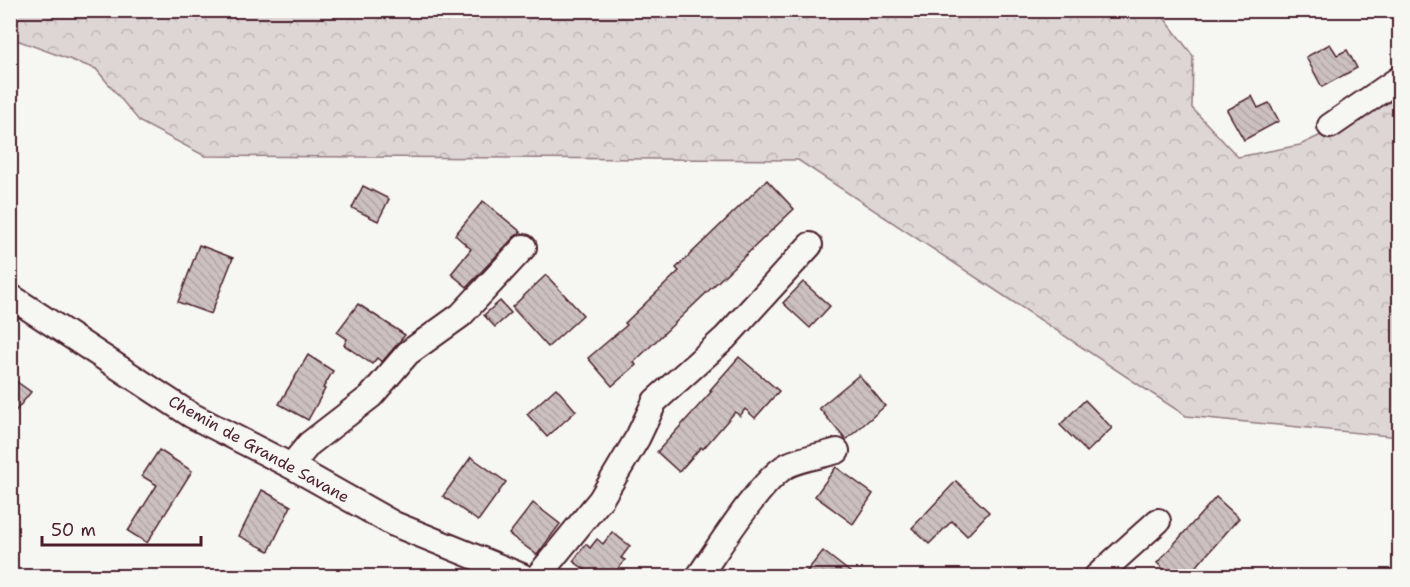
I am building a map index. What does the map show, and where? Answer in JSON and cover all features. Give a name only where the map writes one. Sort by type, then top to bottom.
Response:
[{"type":"street","points":[[1330,126],[1400,78]]},
{"type":"street","points":[[538,576],[601,499],[638,437],[655,402],[726,338],[810,245]]},
{"type":"street","points":[[291,466],[309,444],[371,396],[408,352],[461,315],[524,247]]},
{"type":"street","name":"Chemin de Grande Savane","points":[[10,296],[191,414],[291,466],[394,524],[522,576]]},
{"type":"street","points":[[699,576],[756,497],[778,472],[794,463],[837,452]]},
{"type":"street","points":[[1097,576],[1158,521]]},
{"type":"green space","points":[[10,11],[1159,11],[1193,56],[1192,108],[1238,157],[1300,145],[1399,98],[1399,437],[1186,416],[798,160],[205,156],[140,122],[96,69],[11,38]]},
{"type":"building","points":[[1330,44],[1337,55],[1347,50],[1357,68],[1322,87],[1306,57]]},
{"type":"building","points":[[1252,96],[1258,108],[1269,103],[1279,121],[1244,140],[1227,110]]},
{"type":"building","points":[[767,180],[794,209],[634,362],[636,365],[612,386],[588,358],[627,325],[625,323],[679,271],[676,268]]},
{"type":"building","points":[[363,186],[389,199],[378,221],[352,208]]},
{"type":"building","points":[[483,201],[521,232],[467,287],[451,274],[471,249],[455,235]]},
{"type":"building","points":[[199,245],[233,258],[211,314],[178,302]]},
{"type":"building","points":[[546,275],[583,315],[548,347],[512,307]]},
{"type":"building","points":[[803,282],[830,306],[810,328],[783,303]]},
{"type":"building","points":[[500,301],[511,313],[495,327],[484,315]]},
{"type":"building","points":[[358,304],[405,335],[382,362],[377,358],[372,364],[344,345],[347,339],[337,332]]},
{"type":"building","points":[[308,355],[333,371],[308,420],[279,404]]},
{"type":"building","points":[[739,357],[779,391],[755,418],[745,409],[740,416],[735,412],[703,449],[701,447],[679,472],[657,452]]},
{"type":"building","points":[[859,375],[885,406],[846,440],[819,408]]},
{"type":"building","points":[[10,377],[31,392],[10,418]]},
{"type":"building","points":[[556,388],[576,411],[547,437],[527,414]]},
{"type":"building","points":[[1085,400],[1112,428],[1087,452],[1060,425]]},
{"type":"building","points":[[159,450],[192,471],[147,543],[128,531],[157,485],[142,476]]},
{"type":"building","points":[[471,457],[506,482],[478,521],[443,496]]},
{"type":"building","points":[[836,467],[873,494],[853,524],[815,496]]},
{"type":"building","points":[[956,481],[989,512],[967,536],[952,521],[929,544],[912,528]]},
{"type":"building","points":[[262,490],[291,506],[269,551],[239,536]]},
{"type":"building","points":[[1216,497],[1239,518],[1188,576],[1171,576],[1157,563]]},
{"type":"building","points":[[533,503],[560,524],[537,555],[509,534]]},
{"type":"building","points":[[612,532],[630,546],[621,558],[625,560],[612,576],[594,576],[573,561],[586,544],[590,548],[597,539],[603,544]]},
{"type":"building","points":[[823,551],[855,576],[803,576]]}]
